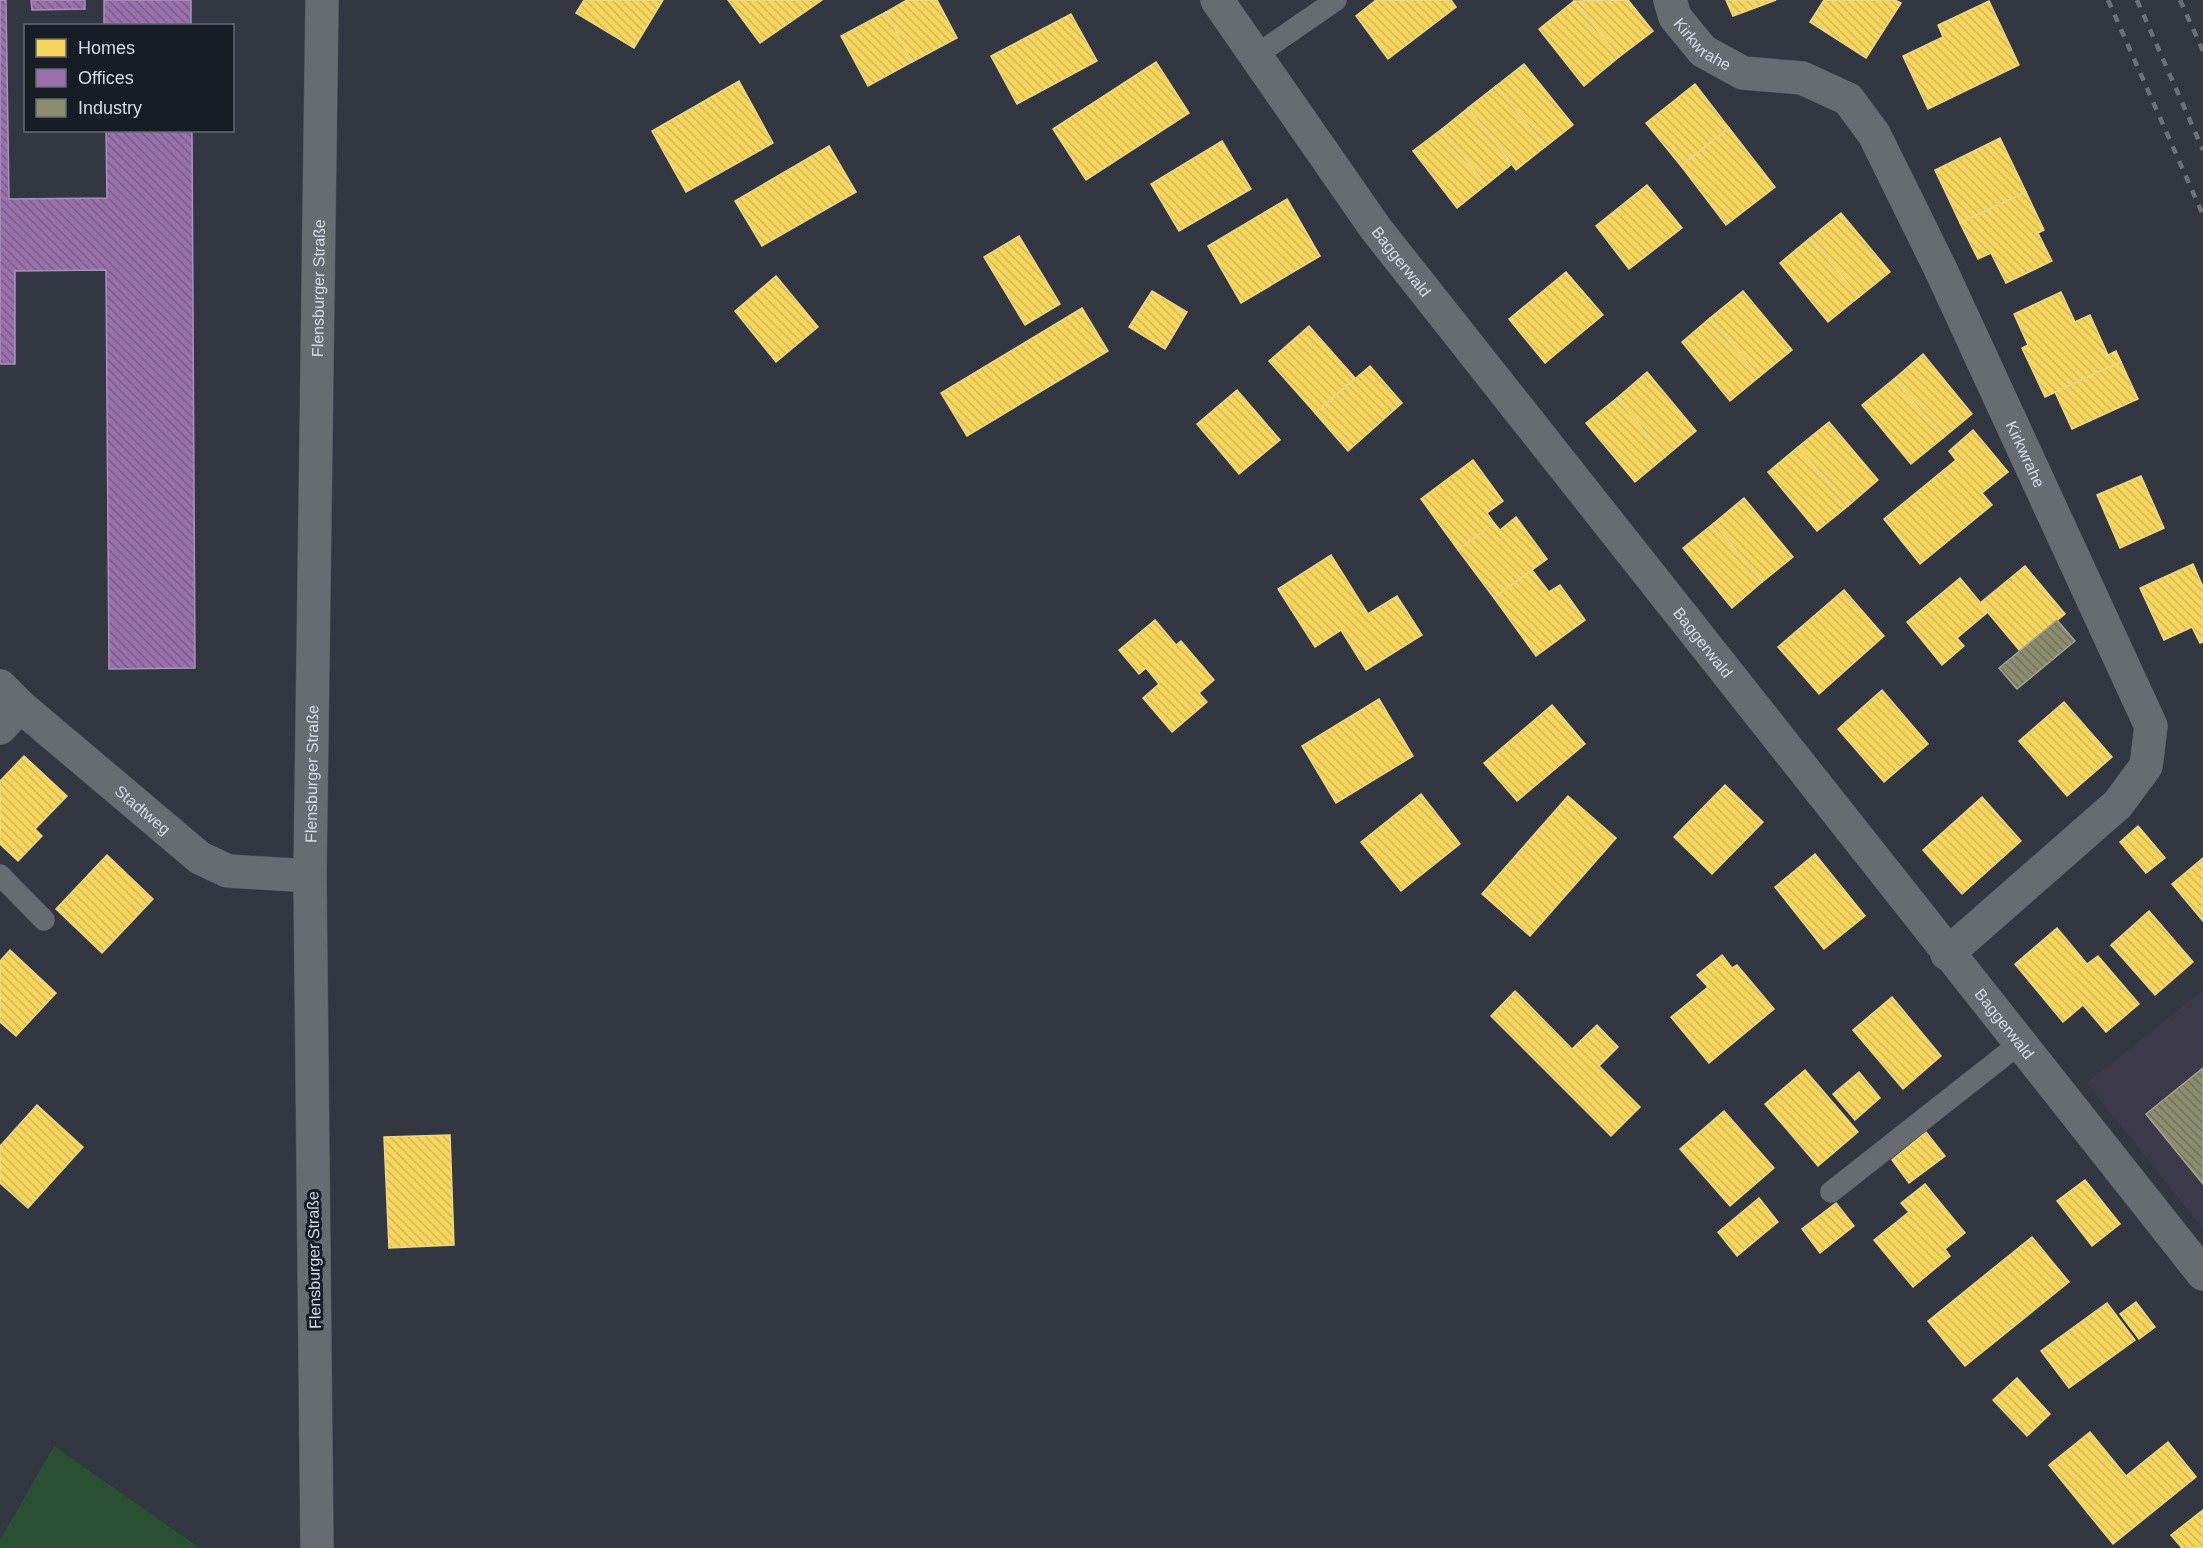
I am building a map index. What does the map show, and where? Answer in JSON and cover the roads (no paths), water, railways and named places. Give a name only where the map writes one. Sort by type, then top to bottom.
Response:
[{"type":"street","name":"Flensburger Straße","points":[[317,1548],[310,876],[322,0]]},
{"type":"street","name":"Baggerwald","points":[[1217,0],[1376,229],[1947,954],[2203,1274]]},
{"type":"street","name":"Kirkwrahe","points":[[1670,0],[1675,17],[1703,51],[1743,73],[1802,78],[1848,99],[1874,134],[1940,268],[2151,726],[2146,766],[2118,804],[1947,954]]},
{"type":"street","name":"Stadtweg","points":[[7,707],[200,858],[228,871],[310,876]]},
{"type":"lane","points":[[1256,56],[1336,0]]},
{"type":"lane","points":[[0,875],[44,920]]},
{"type":"lane","points":[[1831,1192],[2019,1044]]},
{"type":"railway","points":[[2108,0],[2203,215]]},
{"type":"railway","points":[[2137,0],[2203,150]]},
{"type":"railway","points":[[2180,0],[2203,51]]}]
